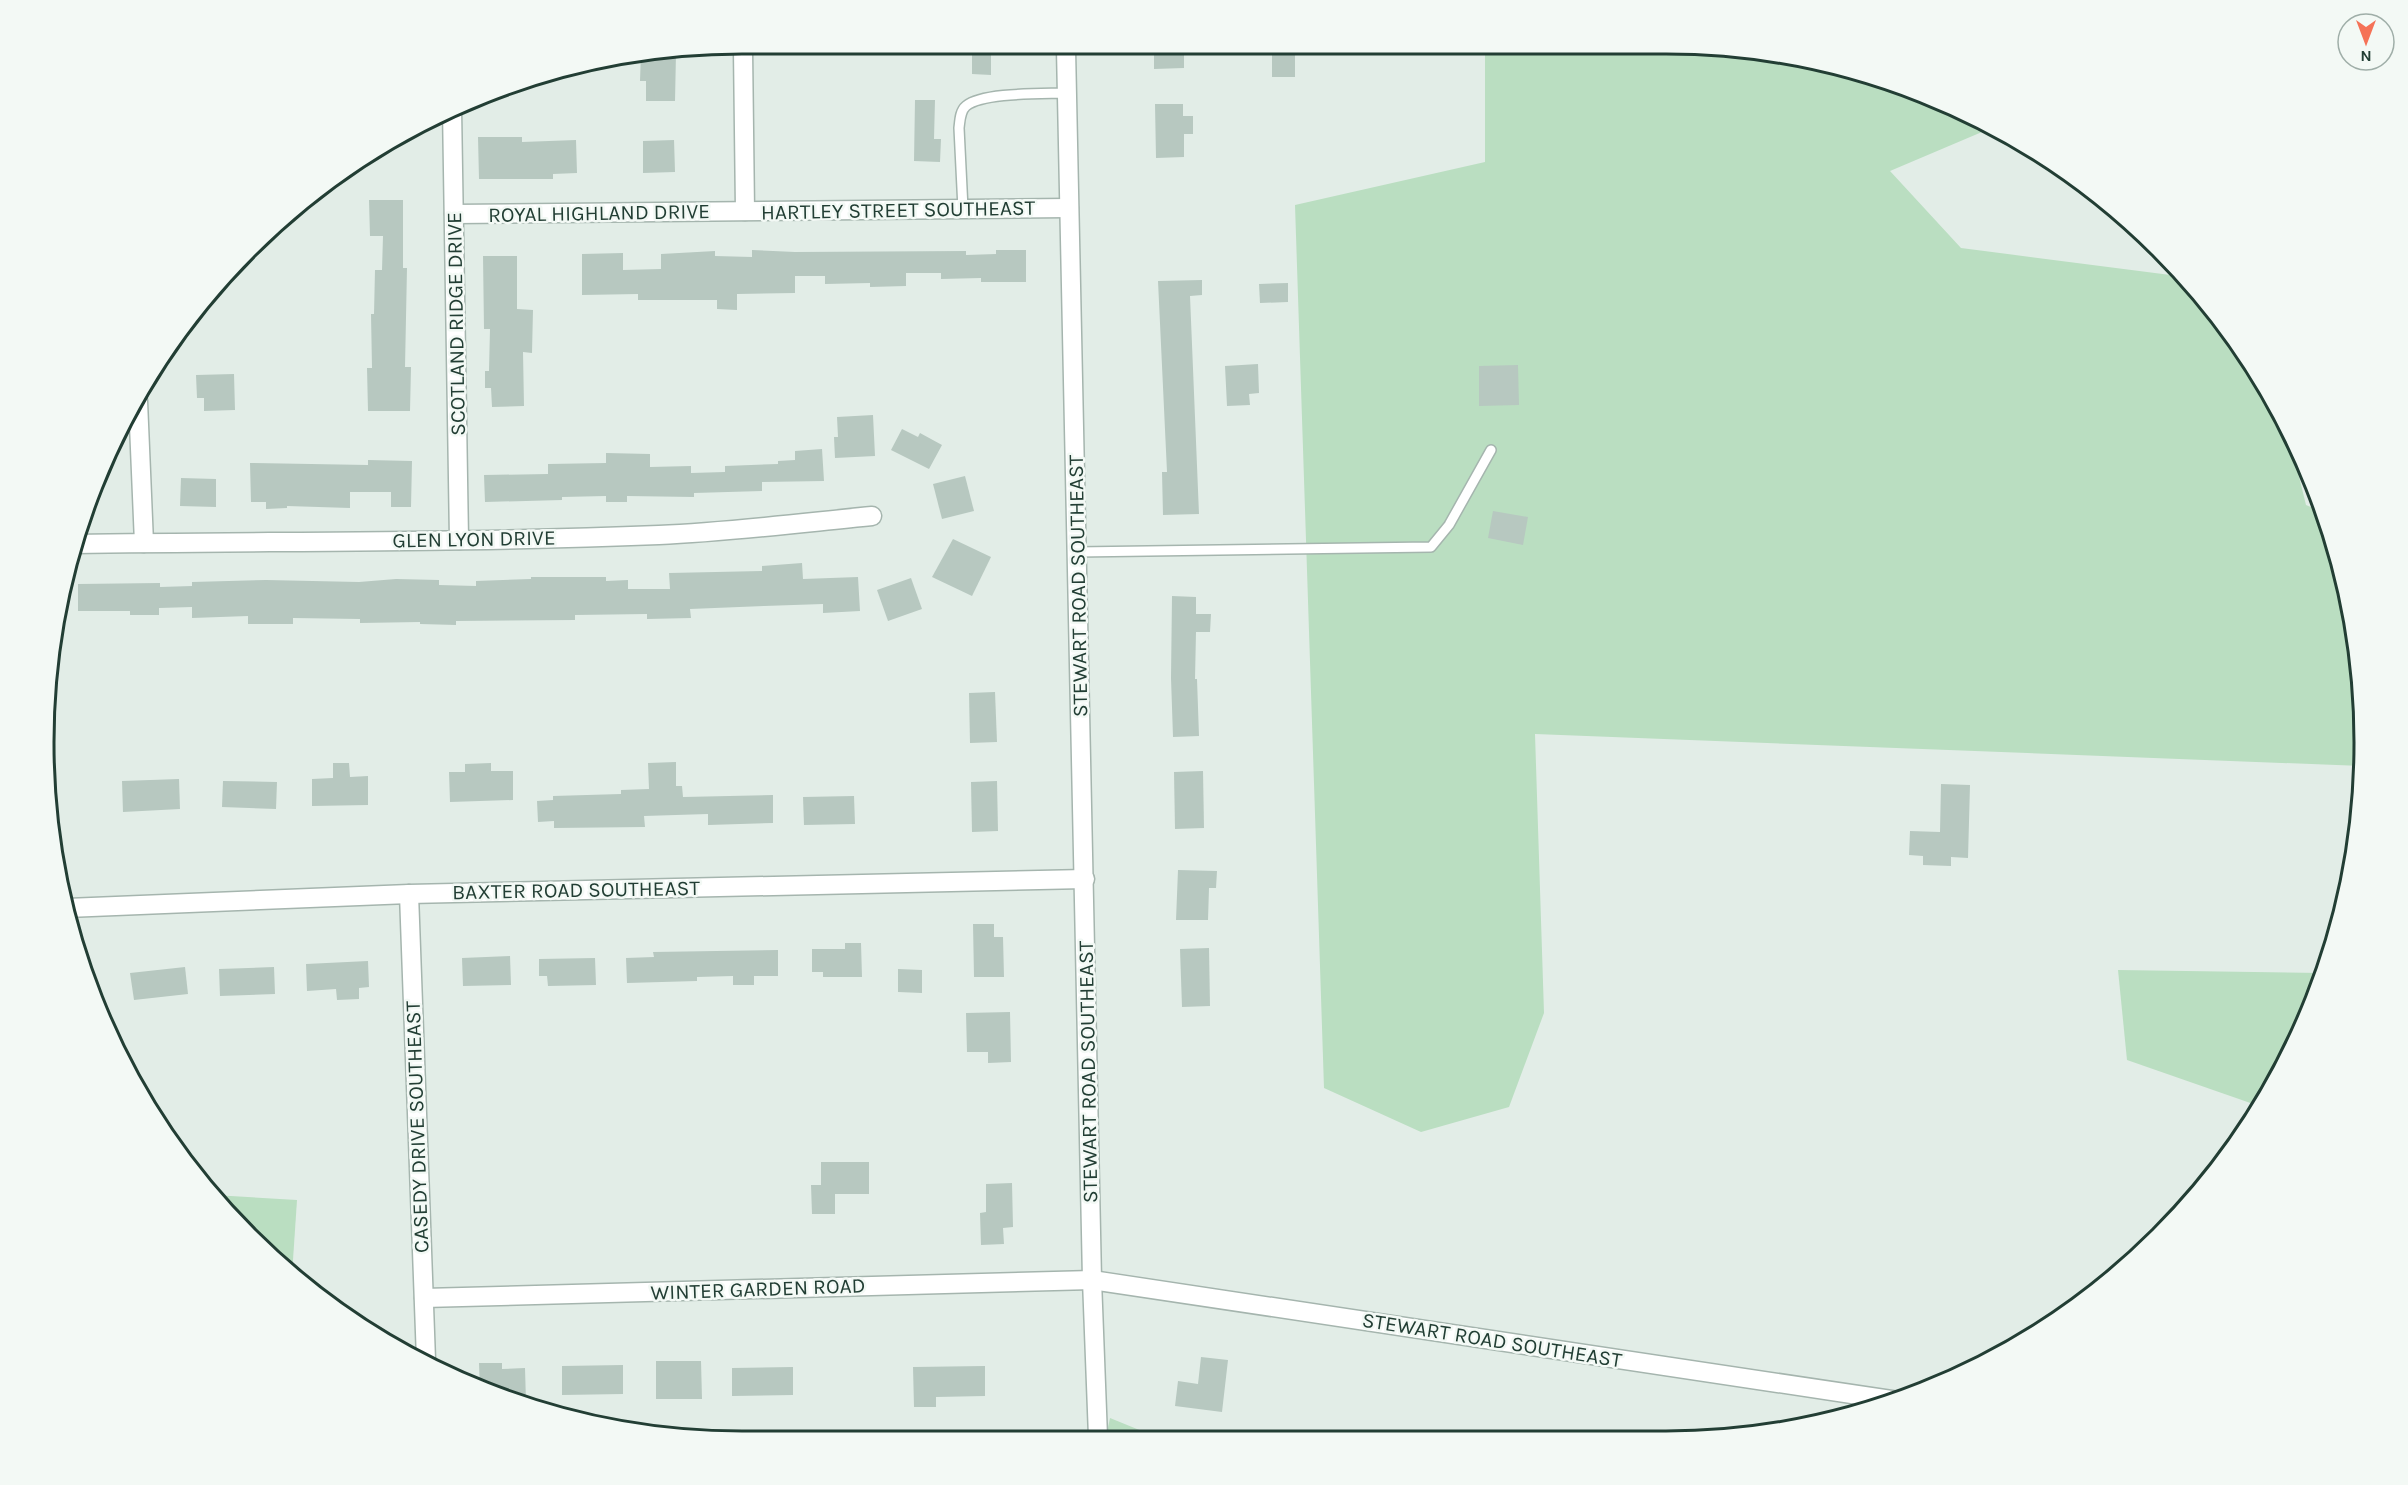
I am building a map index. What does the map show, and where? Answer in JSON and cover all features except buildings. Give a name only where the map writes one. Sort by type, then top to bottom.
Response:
[{"type":"street","name":"HARTLEY STREET SOUTHEAST","points":[[743,54],[745,211],[1069,208]]},
{"type":"street","name":"STEWART ROAD SOUTHEAST","points":[[1066,54],[1092,1280],[1876,1398]]},
{"type":"street","name":"SCOTLAND RIDGE DRIVE","points":[[452,118],[459,540]]},
{"type":"street","name":"ROYAL HIGHLAND DRIVE","points":[[454,214],[745,211]]},
{"type":"street","points":[[138,412],[144,543]]},
{"type":"street","name":"GLEN LYON DRIVE","points":[[84,544],[459,540],[699,532],[872,516]]},
{"type":"street","name":"BAXTER ROAD SOUTHEAST","points":[[74,908],[409,894],[1085,879]]},
{"type":"street","name":"CASEDY DRIVE SOUTHEAST","points":[[409,894],[426,1354]]},
{"type":"street","points":[[1092,1280],[1098,1431]]},
{"type":"street","name":"WINTER GARDEN ROAD","points":[[423,1298],[1092,1280]]},
{"type":"lane","points":[[963,209],[959,145],[960,115],[964,107],[982,98],[1067,93]]},
{"type":"lane","points":[[1077,552],[1431,547],[1449,525],[1491,450]]},
{"type":"green space","points":[[1485,54],[1711,55],[1800,67],[1844,77],[1887,91],[1929,106],[1983,132],[1890,171],[1961,248],[2170,275],[2212,323],[2262,398],[2297,468],[2306,505],[2312,508],[2331,564],[2341,608],[2353,697],[2353,766],[1535,734],[1544,1013],[1509,1107],[1421,1132],[1324,1088],[1295,205],[1485,162]]},
{"type":"green space","points":[[2118,970],[2314,973],[2283,1047],[2252,1103],[2127,1060]]},
{"type":"green space","points":[[225,1196],[297,1200],[293,1263]]},
{"type":"green space","points":[[1110,1418],[1142,1431],[1107,1431]]}]
